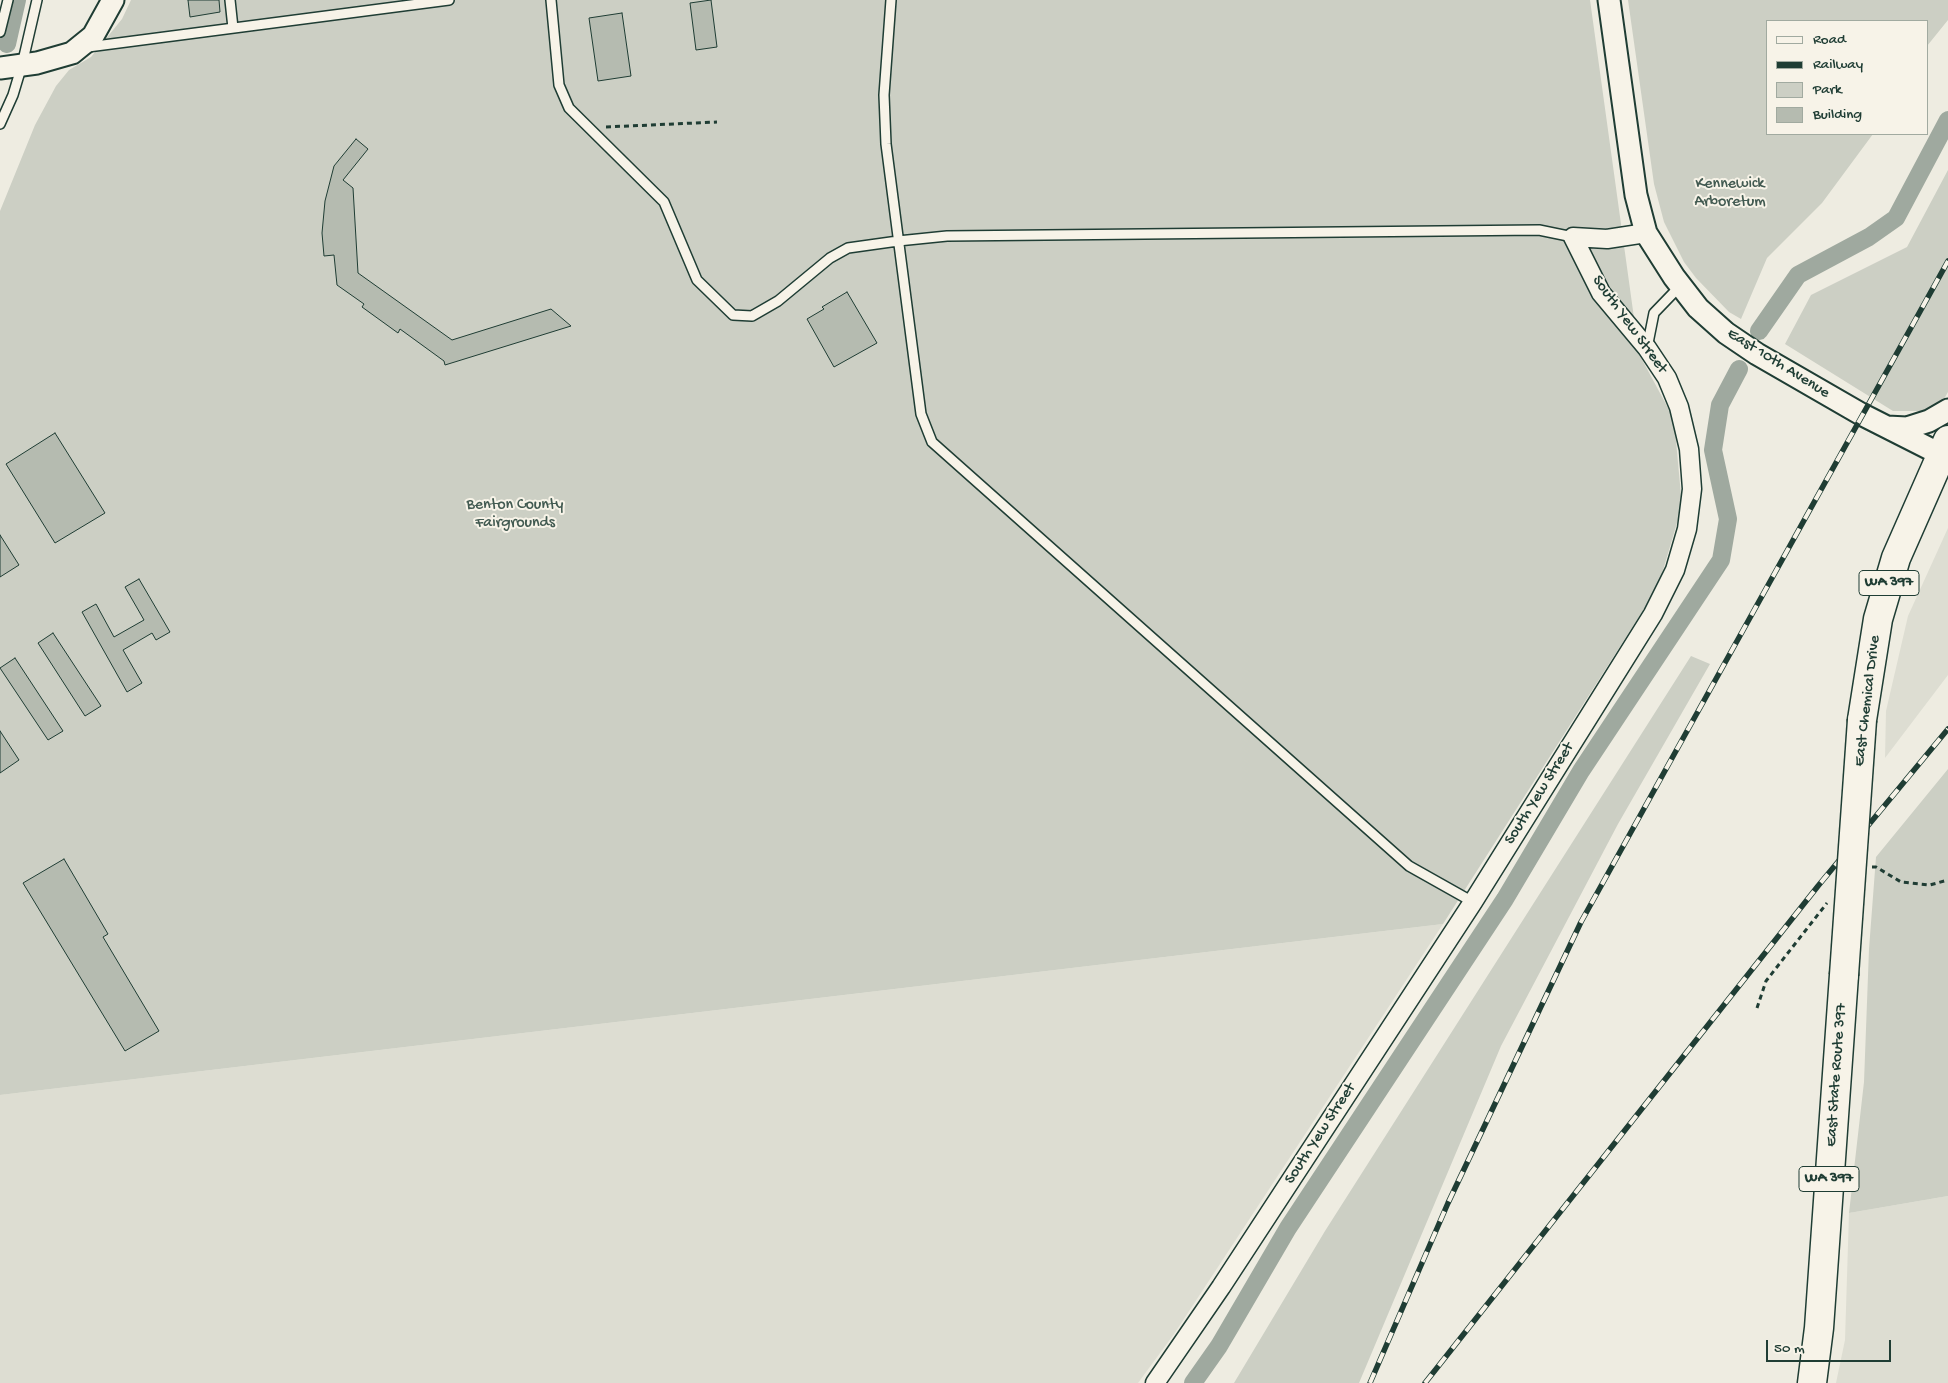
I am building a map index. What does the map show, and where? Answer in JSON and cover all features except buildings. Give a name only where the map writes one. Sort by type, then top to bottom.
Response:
[{"type":"main road","name":"East Chemical Drive","points":[[1844,975],[1862,720],[1878,619],[1896,558],[1944,447]]},
{"type":"main road","name":"East State Route 397","points":[[1812,1383],[1819,1328],[1844,975]]},
{"type":"street","points":[[0,68],[55,59],[80,48],[99,29],[113,0]]},
{"type":"street","name":"East 10th Avenue","points":[[1609,0],[1636,195],[1646,233],[1698,308],[1726,332],[1757,354],[1886,427],[1944,447]]},
{"type":"street","points":[[1573,237],[1607,239],[1646,233]]},
{"type":"street","name":"South Yew Street","points":[[1156,1383],[1473,902],[1653,614],[1675,570],[1687,529],[1692,490],[1689,449],[1679,407],[1668,378],[1647,348],[1601,293],[1573,237]]},
{"type":"street","points":[[1886,427],[1907,428],[1929,421],[1948,410]]},
{"type":"lane","points":[[0,32],[8,0]]},
{"type":"lane","points":[[0,124],[13,95],[22,65],[37,0]]},
{"type":"lane","points":[[230,0],[233,28]]},
{"type":"lane","points":[[80,48],[449,0]]},
{"type":"lane","points":[[551,0],[559,85],[569,108],[664,202],[697,280],[733,315],[752,316],[778,302],[830,258],[848,248],[946,236],[1539,230],[1573,237]]},
{"type":"lane","points":[[891,0],[884,95],[886,144],[921,414],[932,442],[1409,866],[1473,902]]},
{"type":"lane","points":[[1647,348],[1654,313],[1681,285]]},
{"type":"path","points":[[589,128],[717,122]]},
{"type":"shaded area","points":[[1948,528],[1948,675],[1885,758],[1886,711],[1908,616]]},
{"type":"shaded area","points":[[1443,924],[1174,1334],[1138,1383],[0,1383],[0,1095]]},
{"type":"shaded area","points":[[1948,1196],[1948,1383],[1836,1383],[1845,1340],[1849,1213]]},
{"type":"green space","name":"Benton County Fairgrounds","points":[[131,0],[1590,0],[1639,354],[1674,419],[1682,506],[1658,587],[1443,924],[0,1095],[0,211],[35,125],[56,86],[69,70],[91,57],[122,19]]},
{"type":"green space","name":"Kennewick Arboretum","points":[[1628,0],[1948,0],[1948,20],[1928,45],[1928,20],[1766,20],[1766,135],[1872,135],[1822,203],[1767,258],[1741,319],[1729,312],[1696,278],[1684,262],[1664,222],[1654,184]]},
{"type":"green space","points":[[1948,170],[1948,392],[1944,399],[1924,411],[1893,411],[1785,344],[1811,295],[1907,247]]},
{"type":"green space","points":[[1691,656],[1710,664],[1618,824],[1501,1046],[1359,1383],[1234,1383],[1325,1231]]},
{"type":"green space","points":[[1948,769],[1948,1196],[1849,1213],[1864,1082],[1869,949],[1876,857]]},
{"type":"waterway","points":[[7,44],[17,0]]},
{"type":"waterway","points":[[1759,331],[1798,275],[1869,237],[1896,218],[1948,120]]},
{"type":"waterway","points":[[1193,1383],[1219,1346],[1288,1228],[1505,899],[1581,771],[1721,560],[1728,519],[1713,450],[1720,405],[1739,369]]},
{"type":"railway","points":[[1370,1383],[1448,1203],[1581,922],[1948,261]]},
{"type":"railway","points":[[1425,1383],[1818,886],[1948,729]]}]
